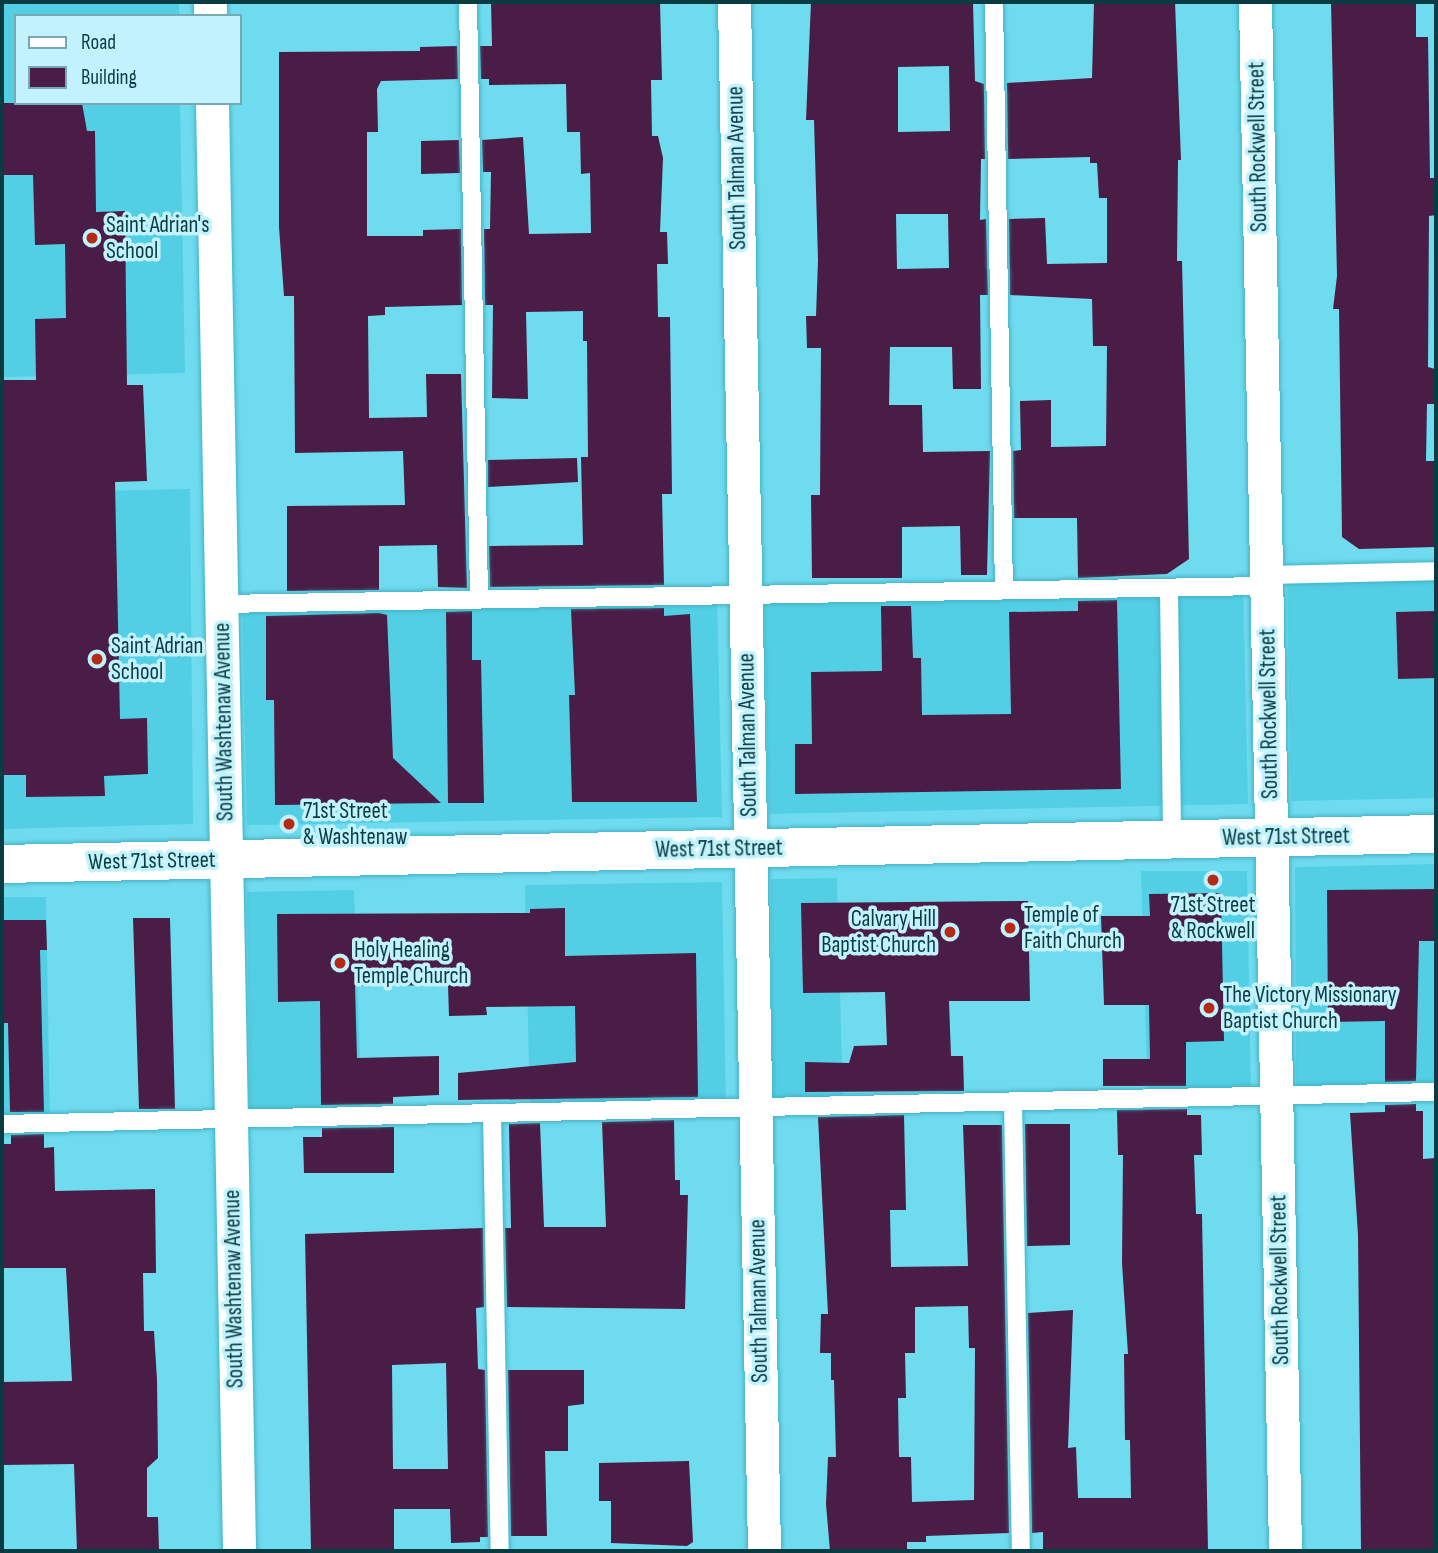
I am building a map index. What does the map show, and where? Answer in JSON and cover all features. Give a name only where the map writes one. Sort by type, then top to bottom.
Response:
[{"type":"main road","name":"West 71st Street","points":[[2,864],[1436,834]]},
{"type":"street","name":"South Talman Avenue","points":[[734,2],[764,1551]]},
{"type":"street","name":"South Rockwell Street","points":[[1255,2],[1285,1551]]},
{"type":"street","name":"South Washtenaw Avenue","points":[[212,105],[239,1551]]},
{"type":"lane","points":[[468,2],[479,599]]},
{"type":"lane","points":[[994,2],[1004,590]]},
{"type":"lane","points":[[221,604],[1169,587],[1436,571]]},
{"type":"lane","points":[[1169,587],[1172,840]]},
{"type":"lane","points":[[2,1124],[1436,1091]]},
{"type":"lane","points":[[1013,1101],[1021,1551]]},
{"type":"lane","points":[[492,1113],[499,1551]]},
{"type":"shaded area","name":"Saint Adrian's School","points":[[2,2],[179,2],[179,14],[14,14],[14,105],[180,105],[185,373],[2,377]]},
{"type":"shaded area","name":"Saint Adrian School","points":[[190,489],[193,824],[2,829],[2,493]]},
{"type":"shaded area","points":[[1436,571],[1436,798],[1291,801],[1287,574]]},
{"type":"shaded area","points":[[1243,586],[1248,804],[769,814],[764,594]]},
{"type":"shaded area","points":[[717,595],[722,817],[247,825],[242,603]]},
{"type":"shaded area","points":[[1436,864],[1436,1092],[1296,1095],[1295,867]]},
{"type":"shaded area","points":[[1141,871],[1247,871],[1251,1095],[1148,1098]]},
{"type":"shaded area","points":[[837,878],[843,1105],[773,1106],[771,879]]},
{"type":"shaded area","points":[[722,882],[726,1108],[530,1112],[525,885]]},
{"type":"shaded area","points":[[354,890],[362,1116],[250,1118],[247,892]]},
{"type":"shaded area","points":[[2,897],[46,897],[50,1122],[2,1124]]},
{"type":"building","points":[[491,2],[660,2],[662,80],[651,80],[652,136],[658,136],[663,158],[660,232],[667,232],[668,264],[657,264],[658,317],[670,317],[672,494],[662,494],[664,585],[490,587],[489,546],[583,545],[581,457],[588,457],[587,341],[583,341],[583,311],[526,312],[528,399],[492,398],[493,305],[485,305],[484,229],[490,229],[491,172],[483,172],[482,140],[523,137],[529,234],[591,233],[590,173],[581,174],[580,132],[567,132],[566,84],[489,85],[489,79],[481,79],[480,46],[492,46]]},
{"type":"building","points":[[811,2],[973,2],[975,81],[984,84],[985,159],[981,159],[980,220],[986,219],[988,295],[980,295],[981,389],[953,389],[952,347],[890,347],[889,405],[922,405],[923,452],[990,451],[987,575],[961,575],[960,526],[902,527],[902,578],[812,578],[811,495],[820,495],[821,348],[807,348],[806,316],[816,316],[818,260],[814,120],[806,120]],"holes":[[[949,66],[950,131],[898,132],[898,67]],[[896,214],[948,214],[949,268],[897,269]]]},
{"type":"building","points":[[1094,2],[1175,2],[1181,160],[1178,160],[1177,261],[1182,261],[1189,559],[1167,574],[1078,578],[1077,518],[1014,518],[1013,451],[1021,450],[1020,401],[1051,400],[1051,447],[1106,446],[1107,346],[1093,346],[1092,299],[1010,295],[1009,219],[1045,218],[1047,264],[1107,263],[1107,198],[1099,198],[1097,163],[1090,163],[1090,157],[1008,159],[1007,83],[1092,78]]},
{"type":"building","points":[[1331,2],[1416,2],[1416,37],[1428,37],[1430,178],[1436,178],[1436,215],[1429,216],[1428,367],[1435,369],[1435,404],[1427,404],[1426,461],[1436,461],[1436,547],[1359,549],[1342,537],[1339,309],[1333,309],[1337,276]]},
{"type":"building","points":[[457,46],[458,79],[381,81],[377,89],[378,132],[367,132],[367,236],[423,236],[423,230],[461,229],[462,305],[385,307],[385,315],[368,316],[369,418],[427,417],[426,374],[461,374],[467,588],[438,587],[437,545],[379,546],[379,590],[287,591],[287,506],[405,505],[403,451],[295,453],[294,296],[284,296],[279,227],[279,52],[420,51],[420,47]]},
{"type":"building","points":[[2,103],[82,105],[87,131],[95,131],[96,212],[125,211],[127,385],[143,385],[147,481],[115,482],[120,719],[147,718],[148,774],[104,776],[105,796],[26,797],[26,775],[2,775],[2,380],[36,380],[35,319],[66,318],[65,244],[35,245],[33,175],[2,175]]},
{"type":"building","points":[[459,140],[460,173],[421,174],[421,141]]},
{"type":"building","points":[[577,458],[578,482],[488,487],[488,460]]},
{"type":"building","points":[[1117,600],[1121,789],[795,794],[795,744],[812,744],[811,672],[882,671],[881,606],[911,606],[913,658],[921,658],[922,715],[1011,714],[1009,612],[1078,611],[1078,601]]},
{"type":"building","points":[[664,608],[664,616],[690,614],[697,802],[572,802],[569,695],[575,695],[571,609]]},
{"type":"building","points":[[472,611],[472,660],[481,660],[484,803],[448,803],[446,612]]},
{"type":"building","points":[[1436,611],[1436,678],[1398,679],[1396,612]]},
{"type":"building","points":[[387,615],[393,758],[441,803],[275,805],[274,700],[266,700],[266,616]]},
{"type":"building","points":[[1436,889],[1436,941],[1419,941],[1416,1081],[1385,1082],[1385,1021],[1328,1022],[1327,890]]},
{"type":"building","points":[[1221,893],[1224,1041],[1186,1042],[1186,1086],[1103,1086],[1103,1059],[1150,1059],[1149,1005],[1104,1005],[1101,916],[1150,916],[1149,894]]},
{"type":"building","points":[[1028,901],[1030,1001],[949,1001],[951,1056],[963,1056],[964,1091],[805,1092],[805,1062],[849,1063],[854,1046],[887,1045],[885,992],[803,993],[801,903]]},
{"type":"building","points":[[565,908],[565,956],[696,953],[698,1097],[458,1100],[458,1073],[576,1062],[575,1006],[486,1007],[487,1015],[449,1016],[448,985],[355,986],[357,1058],[439,1056],[439,1095],[393,1097],[393,1104],[321,1105],[320,1001],[278,1002],[277,914],[530,913],[530,909]]},
{"type":"building","points":[[133,918],[170,918],[175,1109],[139,1109]]},
{"type":"building","points":[[2,920],[46,920],[47,950],[40,950],[44,1112],[10,1112],[8,1023],[2,1023]]},
{"type":"building","points":[[1416,1104],[1416,1111],[1423,1111],[1423,1159],[1436,1158],[1436,1551],[1361,1551],[1358,1235],[1350,1113],[1385,1112],[1385,1105]]},
{"type":"building","points":[[1187,1109],[1187,1115],[1201,1115],[1202,1155],[1194,1155],[1196,1214],[1202,1214],[1208,1551],[1043,1551],[1043,1532],[1032,1533],[1028,1313],[1073,1310],[1068,1448],[1076,1447],[1078,1498],[1131,1498],[1130,1440],[1125,1440],[1124,1354],[1128,1354],[1122,1263],[1123,1155],[1118,1155],[1117,1110]]},
{"type":"building","points":[[904,1115],[906,1210],[890,1210],[891,1267],[968,1266],[963,1125],[1002,1125],[1009,1533],[926,1536],[926,1542],[907,1542],[907,1551],[830,1551],[826,1504],[828,1457],[836,1457],[834,1380],[831,1380],[831,1353],[820,1353],[821,1314],[828,1314],[818,1117]],"holes":[[[968,1306],[969,1348],[975,1348],[974,1500],[912,1502],[911,1457],[899,1457],[898,1398],[906,1398],[905,1353],[915,1353],[915,1307]]]},
{"type":"building","points":[[674,1120],[675,1180],[680,1180],[680,1195],[688,1195],[685,1309],[507,1307],[505,1228],[511,1228],[509,1124],[540,1123],[544,1227],[606,1227],[602,1122]]},
{"type":"building","points":[[1025,1124],[1070,1124],[1070,1245],[1027,1246]]},
{"type":"building","points":[[394,1127],[394,1173],[304,1173],[303,1137],[322,1137],[322,1128]]},
{"type":"building","points":[[44,1134],[44,1148],[54,1147],[55,1191],[155,1189],[156,1273],[143,1273],[144,1331],[154,1331],[157,1380],[158,1458],[147,1468],[147,1517],[158,1517],[159,1550],[77,1551],[74,1464],[2,1465],[2,1382],[72,1381],[66,1268],[2,1268],[2,1144],[11,1144],[11,1135]]},
{"type":"building","points":[[483,1228],[484,1307],[476,1308],[478,1369],[485,1370],[488,1537],[480,1537],[480,1542],[451,1543],[450,1509],[394,1509],[394,1551],[311,1551],[305,1234]],"holes":[[[446,1363],[448,1469],[393,1469],[392,1365]]]},
{"type":"building","points":[[508,1370],[584,1370],[584,1404],[568,1406],[568,1451],[545,1451],[547,1536],[511,1536]]},
{"type":"building","points":[[689,1461],[693,1542],[687,1546],[611,1543],[611,1501],[599,1501],[599,1463]]},
{"type":"place","name":"Saint Adrian's School","points":[[92,238]]},
{"type":"place","name":"Saint Adrian School","points":[[97,659]]},
{"type":"place","name":"71st Street & Washtenaw","points":[[289,824]]},
{"type":"place","name":"71st Street & Rockwell","points":[[1213,880]]},
{"type":"place","name":"Temple of Faith Church","points":[[1010,928]]},
{"type":"place","name":"Calvary Hill Baptist Church","points":[[950,932]]},
{"type":"place","name":"Holy Healing Temple Church","points":[[340,963]]},
{"type":"place","name":"The Victory Missionary Baptist Church","points":[[1209,1008]]}]
